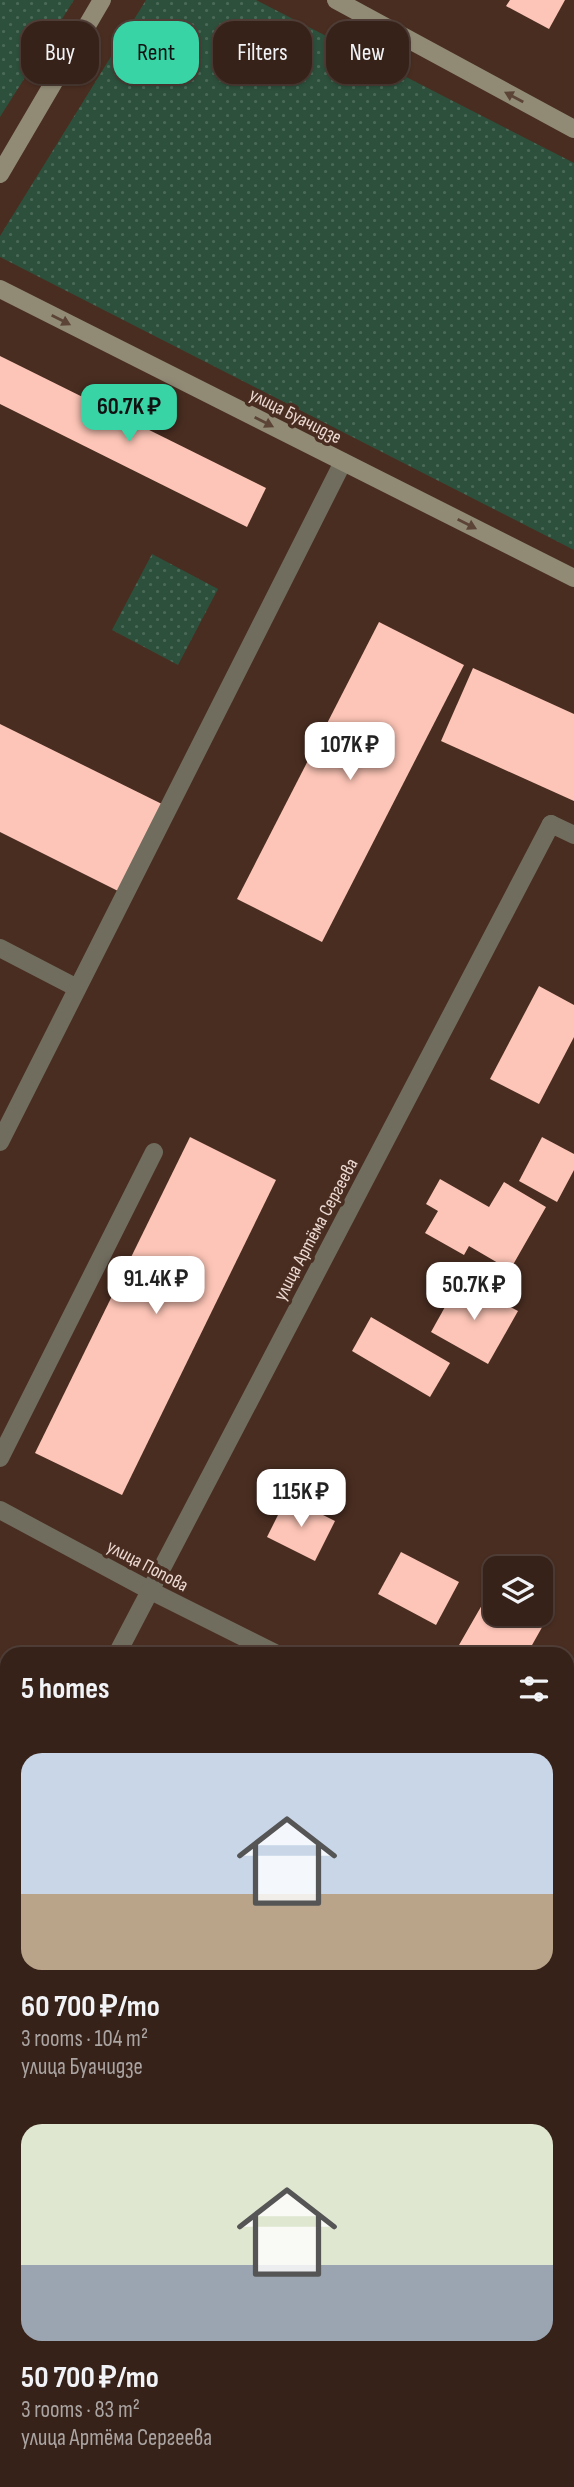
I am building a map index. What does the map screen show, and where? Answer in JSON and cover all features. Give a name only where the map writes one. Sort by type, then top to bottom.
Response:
[{"type":"main road","points":[[0,174],[102,0]]},
{"type":"main road","points":[[336,0],[574,129]]},
{"type":"main road","name":"улица Буачидзе","points":[[0,289],[574,578]]},
{"type":"street","points":[[0,1142],[343,462]]},
{"type":"street","name":"улица Артёма Сергеева","points":[[120,1647],[551,824],[574,835]]},
{"type":"street","points":[[0,948],[77,988]]},
{"type":"street","points":[[0,1458],[154,1152]]},
{"type":"street","name":"улица Попова","points":[[0,1510],[149,1590],[263,1647]]},
{"type":"green space","points":[[0,0],[74,0],[61,21],[21,21],[21,84],[0,117]]},
{"type":"green space","points":[[146,0],[256,0],[297,21],[213,21],[213,84],[312,84],[312,29],[326,36],[326,84],[409,84],[409,78],[574,163],[574,550],[0,257],[0,236],[94,84],[99,84],[99,76],[113,53],[113,84],[199,84],[199,21],[133,21]]},
{"type":"green space","points":[[152,554],[218,589],[178,665],[112,630]]},
{"type":"building","points":[[510,0],[565,0],[549,29],[506,6]]},
{"type":"building","points":[[0,356],[266,488],[247,527],[0,404]]},
{"type":"building","points":[[379,622],[464,665],[322,942],[237,899]]},
{"type":"building","points":[[473,668],[574,714],[574,801],[441,741]]},
{"type":"building","points":[[0,724],[168,807],[124,894],[0,832]]},
{"type":"building","points":[[539,986],[574,1005],[574,1037],[539,1104],[490,1079]]},
{"type":"building","points":[[190,1137],[276,1180],[122,1495],[35,1453]]},
{"type":"building","points":[[542,1137],[574,1154],[574,1170],[557,1202],[519,1181]]},
{"type":"building","points":[[440,1179],[489,1207],[504,1182],[546,1207],[510,1270],[469,1246],[464,1255],[425,1233],[438,1211],[426,1204]]},
{"type":"building","points":[[460,1280],[518,1311],[488,1364],[431,1332]]},
{"type":"building","points":[[371,1317],[450,1363],[430,1397],[352,1351]]},
{"type":"building","points":[[287,1497],[335,1521],[315,1561],[267,1537]]},
{"type":"building","points":[[401,1552],[459,1582],[436,1625],[378,1594]]},
{"type":"building","points":[[483,1603],[483,1626],[543,1626],[531,1647],[458,1647]]}]
